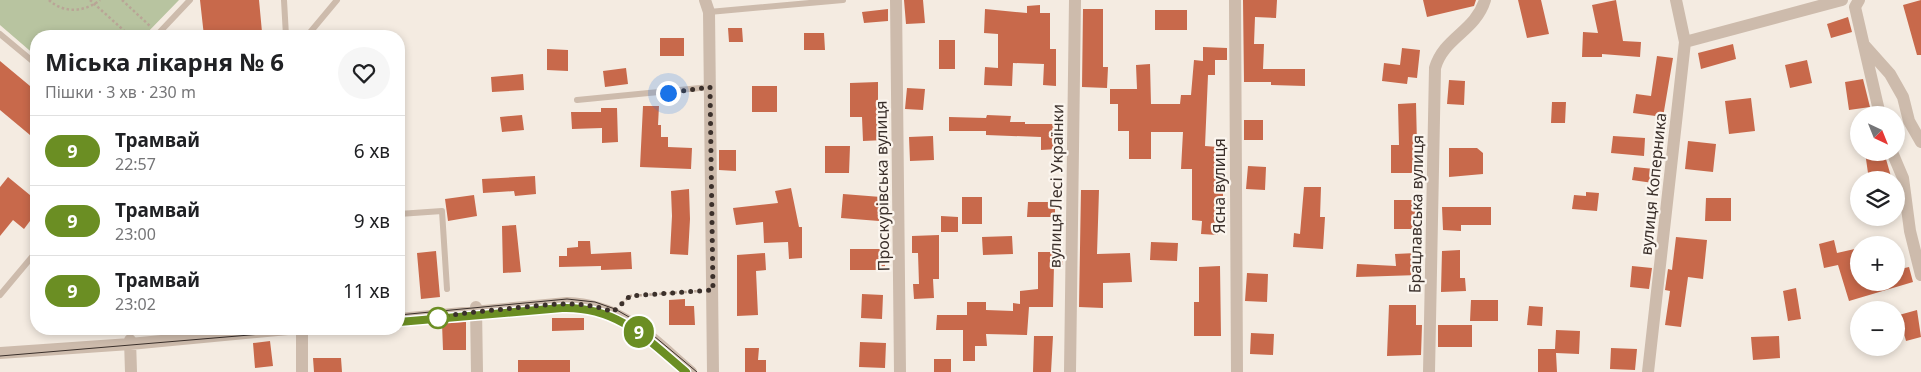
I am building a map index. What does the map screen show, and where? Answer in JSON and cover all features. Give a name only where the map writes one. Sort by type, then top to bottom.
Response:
[{"type":"street","name":"Проскурівська вулиця","points":[[896,0],[900,372]]},
{"type":"street","name":"вулиця Лесі Українки","points":[[1070,372],[1075,0]]},
{"type":"street","name":"Ясна вулиця","points":[[1235,0],[1237,372]]},
{"type":"street","name":"Брацлавська вулиця","points":[[1429,372],[1435,68],[1438,56],[1445,46],[1465,31],[1478,18],[1485,0]]},
{"type":"street","name":"вулиця Коперника","points":[[1648,372],[1685,42],[1676,0]]},
{"type":"street","points":[[1685,42],[1842,0]]},
{"type":"street","points":[[1859,0],[1854,7],[1878,106]]},
{"type":"street","points":[[707,6],[714,372]]},
{"type":"street","points":[[1863,45],[1890,74],[1903,96],[1910,121],[1921,142]]},
{"type":"street","points":[[1898,161],[1903,178],[1910,231],[1921,275]]},
{"type":"street","points":[[405,318],[476,310],[567,304],[593,306],[613,312],[633,324],[691,372]]},
{"type":"street","points":[[476,310],[477,372]]},
{"type":"street","points":[[0,353],[215,335]]},
{"type":"street","points":[[302,335],[302,372]]},
{"type":"street","points":[[130,342],[131,372]]},
{"type":"lane","points":[[162,30],[190,0]]},
{"type":"lane","points":[[284,0],[286,30]]},
{"type":"lane","points":[[313,30],[337,0]]},
{"type":"lane","points":[[707,6],[843,0]]},
{"type":"lane","points":[[0,34],[30,59]]},
{"type":"lane","points":[[577,100],[710,87]]},
{"type":"lane","points":[[405,214],[442,211],[447,289]]},
{"type":"lane","points":[[0,295],[30,259]]},
{"type":"path","points":[[49,0],[66,10],[79,10],[100,0]]},
{"type":"path","points":[[90,0],[123,30]]},
{"type":"path","points":[[122,0],[152,30]]},
{"type":"path","points":[[613,312],[630,296],[713,290]]},
{"type":"green space","points":[[0,0],[179,0],[150,30],[30,30],[30,51],[0,25]]},
{"type":"building","points":[[200,0],[259,0],[262,30],[203,30]]},
{"type":"building","points":[[904,0],[923,0],[925,23],[906,24]]},
{"type":"building","points":[[1243,0],[1277,0],[1276,18],[1255,17],[1254,44],[1264,44],[1263,69],[1305,69],[1305,86],[1271,85],[1271,82],[1244,82]]},
{"type":"building","points":[[1423,0],[1476,0],[1474,6],[1427,17]]},
{"type":"building","points":[[1518,0],[1541,0],[1549,34],[1527,38]]},
{"type":"building","points":[[1616,0],[1623,41],[1641,42],[1640,57],[1602,54],[1602,57],[1582,57],[1583,32],[1598,33],[1592,5]]},
{"type":"building","points":[[1921,0],[1921,55],[1917,55],[1903,5]]},
{"type":"building","points":[[1040,5],[1040,13],[1050,13],[1050,49],[1056,49],[1056,86],[1043,85],[1044,64],[1013,63],[1012,86],[984,85],[985,67],[998,68],[998,34],[984,33],[985,9],[1027,13],[1027,6]]},
{"type":"building","points":[[888,9],[888,21],[864,23],[862,12]]},
{"type":"building","points":[[1083,9],[1103,9],[1103,67],[1108,67],[1107,88],[1082,87]]},
{"type":"building","points":[[1155,10],[1187,10],[1187,30],[1155,30]]},
{"type":"building","points":[[1848,17],[1852,32],[1831,38],[1827,24]]},
{"type":"building","points":[[728,28],[742,28],[743,42],[729,42]]},
{"type":"building","points":[[804,33],[824,33],[825,50],[804,50]]},
{"type":"building","points":[[660,38],[684,38],[684,56],[660,56]]},
{"type":"building","points":[[939,40],[955,40],[955,69],[939,69]]},
{"type":"building","points":[[1733,44],[1736,59],[1701,69],[1698,53]]},
{"type":"building","points":[[1203,47],[1227,48],[1227,60],[1215,60],[1215,75],[1208,75],[1205,146],[1218,147],[1216,191],[1223,191],[1223,209],[1219,209],[1218,235],[1201,234],[1202,221],[1192,220],[1192,169],[1181,169],[1183,132],[1151,132],[1151,159],[1129,159],[1129,131],[1118,131],[1118,104],[1110,104],[1110,89],[1137,89],[1136,65],[1150,64],[1151,104],[1180,104],[1181,95],[1191,95],[1194,60],[1203,61]]},
{"type":"building","points":[[1402,48],[1420,50],[1417,78],[1408,77],[1407,84],[1382,81],[1384,63],[1400,65]]},
{"type":"building","points":[[547,49],[568,50],[568,71],[547,70]]},
{"type":"building","points":[[1657,56],[1673,58],[1663,117],[1633,113],[1636,94],[1651,96]]},
{"type":"building","points":[[1807,60],[1812,83],[1790,88],[1785,65]]},
{"type":"building","points":[[0,61],[30,86],[30,135],[0,110]]},
{"type":"building","points":[[626,68],[628,84],[605,87],[603,71]]},
{"type":"building","points":[[523,74],[524,90],[492,92],[491,77]]},
{"type":"building","points":[[1863,79],[1870,106],[1850,106],[1849,110],[1845,82]]},
{"type":"building","points":[[1449,80],[1465,81],[1464,105],[1447,104]]},
{"type":"building","points":[[878,82],[878,123],[885,123],[885,140],[863,141],[862,117],[850,117],[850,83]]},
{"type":"building","points":[[752,86],[777,86],[777,112],[752,112]]},
{"type":"building","points":[[907,88],[925,89],[923,110],[905,109]]},
{"type":"building","points":[[1751,98],[1755,131],[1729,134],[1725,101]]},
{"type":"building","points":[[1552,102],[1566,102],[1565,123],[1551,123]]},
{"type":"building","points":[[1416,103],[1417,145],[1422,145],[1421,173],[1391,173],[1391,145],[1399,145],[1398,104]]},
{"type":"building","points":[[643,106],[659,106],[658,125],[661,125],[661,137],[668,137],[668,147],[692,148],[691,169],[640,167]]},
{"type":"building","points":[[601,108],[617,108],[618,142],[602,143],[602,128],[572,129],[571,112],[601,112]]},
{"type":"building","points":[[522,115],[524,130],[502,132],[500,117]]},
{"type":"building","points":[[987,115],[1011,116],[1010,122],[1025,122],[1025,124],[1058,124],[1058,149],[1041,150],[1041,137],[986,135],[986,131],[949,131],[949,117],[986,118]]},
{"type":"building","points":[[1244,120],[1263,120],[1263,140],[1244,140]]},
{"type":"building","points":[[933,136],[934,160],[910,161],[909,137]]},
{"type":"building","points":[[1613,136],[1645,138],[1644,156],[1611,153]]},
{"type":"building","points":[[1688,141],[1716,144],[1713,172],[1685,169]]},
{"type":"building","points":[[825,146],[850,146],[849,173],[825,173]]},
{"type":"building","points":[[1449,148],[1477,148],[1483,153],[1483,174],[1449,177]]},
{"type":"building","points":[[719,150],[736,150],[736,171],[719,170]]},
{"type":"building","points":[[1866,161],[1887,161],[1889,171],[1868,171]]},
{"type":"building","points":[[1248,166],[1266,167],[1265,190],[1246,189]]},
{"type":"building","points":[[1634,167],[1654,169],[1653,183],[1632,180]]},
{"type":"building","points":[[535,176],[536,194],[515,196],[514,191],[483,193],[482,179]]},
{"type":"building","points":[[8,177],[30,195],[30,221],[24,229],[13,220],[0,236],[0,187]]},
{"type":"building","points":[[1304,187],[1321,187],[1320,217],[1325,217],[1323,249],[1293,247],[1294,233],[1300,234]]},
{"type":"building","points":[[791,188],[799,227],[802,227],[802,258],[789,259],[788,242],[764,243],[763,222],[736,225],[733,208],[778,203],[775,191]]},
{"type":"building","points":[[689,189],[688,255],[670,254],[671,191]]},
{"type":"building","points":[[1081,190],[1099,190],[1097,254],[1130,253],[1132,282],[1103,283],[1103,308],[1079,307]]},
{"type":"building","points":[[1586,192],[1599,193],[1597,211],[1572,209],[1574,195],[1586,196]]},
{"type":"building","points":[[843,194],[881,197],[879,221],[841,218]]},
{"type":"building","points":[[474,195],[477,216],[448,221],[445,199]]},
{"type":"building","points":[[962,197],[982,197],[982,224],[962,224]]},
{"type":"building","points":[[1706,198],[1731,198],[1731,221],[1705,221]]},
{"type":"building","points":[[1394,200],[1416,200],[1415,229],[1394,229]]},
{"type":"building","points":[[1028,202],[1055,202],[1055,217],[1027,217]]},
{"type":"building","points":[[1442,207],[1491,207],[1491,225],[1461,225],[1461,231],[1443,230]]},
{"type":"building","points":[[941,216],[958,217],[958,232],[941,232]]},
{"type":"building","points":[[516,225],[521,272],[503,273],[502,226]]},
{"type":"building","points":[[939,235],[939,279],[933,279],[934,298],[914,299],[913,284],[919,284],[918,253],[912,253],[912,236]]},
{"type":"building","points":[[1012,236],[1013,254],[983,255],[982,237]]},
{"type":"building","points":[[1676,237],[1707,240],[1703,279],[1688,277],[1681,327],[1665,325],[1670,291],[1665,290],[1668,269],[1672,270]]},
{"type":"building","points":[[1834,240],[1837,253],[1850,250],[1850,291],[1883,291],[1849,301],[1838,265],[1824,268],[1819,244]]},
{"type":"building","points":[[578,241],[590,241],[591,254],[631,252],[632,269],[601,270],[601,266],[559,267],[559,256],[567,256],[567,248],[578,247]]},
{"type":"building","points":[[1151,242],[1178,243],[1177,261],[1150,260]]},
{"type":"building","points":[[850,249],[885,249],[885,270],[850,270]]},
{"type":"building","points":[[1460,250],[1460,278],[1465,278],[1466,291],[1441,292],[1442,251]]},
{"type":"building","points":[[436,251],[440,297],[421,299],[417,253]]},
{"type":"building","points":[[1038,252],[1063,252],[1063,265],[1054,265],[1053,307],[1029,307],[1027,335],[986,334],[987,346],[975,346],[975,361],[963,361],[963,330],[936,330],[937,315],[967,315],[967,302],[986,302],[986,310],[1013,311],[1013,303],[1020,304],[1020,291],[1038,289]]},
{"type":"building","points":[[765,253],[766,270],[756,271],[758,315],[737,316],[737,255]]},
{"type":"building","points":[[1416,253],[1419,275],[1356,277],[1357,264],[1396,266],[1395,254]]},
{"type":"building","points":[[1220,266],[1221,336],[1194,336],[1194,302],[1199,302],[1199,267]]},
{"type":"building","points":[[1632,266],[1652,268],[1649,289],[1630,287]]},
{"type":"building","points":[[1909,267],[1913,282],[1905,284],[1905,268]]},
{"type":"building","points":[[1247,273],[1268,274],[1267,302],[1245,301]]},
{"type":"building","points":[[1796,288],[1801,319],[1788,321],[1783,291]]},
{"type":"building","points":[[862,294],[883,295],[882,319],[861,318]]},
{"type":"building","points":[[685,299],[685,306],[694,306],[695,325],[669,325],[669,300]]},
{"type":"building","points":[[1471,300],[1498,300],[1498,321],[1470,321]]},
{"type":"building","points":[[1389,305],[1416,305],[1416,325],[1422,325],[1421,355],[1387,356]]},
{"type":"building","points":[[1529,306],[1543,307],[1542,326],[1527,325]]},
{"type":"building","points":[[1917,310],[1921,337],[1906,341],[1905,313]]},
{"type":"building","points":[[552,318],[584,318],[584,330],[552,331]]},
{"type":"building","points":[[466,322],[466,350],[443,350],[442,323]]},
{"type":"building","points":[[1438,325],[1472,325],[1472,347],[1438,347]]},
{"type":"building","points":[[1556,330],[1580,331],[1579,354],[1556,353],[1557,372],[1538,372],[1538,349],[1555,349]]},
{"type":"building","points":[[1251,333],[1274,334],[1273,355],[1250,354]]},
{"type":"building","points":[[1034,336],[1053,336],[1051,372],[1033,372]]},
{"type":"building","points":[[1779,336],[1780,358],[1753,360],[1751,337]]},
{"type":"building","points":[[270,341],[273,366],[255,368],[253,343]]},
{"type":"building","points":[[860,342],[886,343],[885,368],[859,367]]},
{"type":"building","points":[[745,348],[759,348],[758,360],[766,360],[766,372],[745,372]]},
{"type":"building","points":[[1611,348],[1637,349],[1635,370],[1610,369]]},
{"type":"building","points":[[313,358],[341,358],[342,372],[314,372]]},
{"type":"building","points":[[934,359],[951,359],[951,372],[934,372]]},
{"type":"building","points":[[518,360],[570,360],[570,372],[518,372]]},
{"type":"tram line","points":[[405,314],[567,299],[595,302],[615,309],[636,321],[697,372]]},
{"type":"tram line","points":[[466,316],[559,307],[595,310],[610,315],[630,326],[686,372]]},
{"type":"tram line","name":"9","points":[[405,321],[576,307],[588,309],[611,316],[632,328],[686,372]]},
{"type":"tram line","points":[[0,356],[250,335]]},
{"type":"route","points":[[438,318],[457,314],[567,304],[583,304],[613,312],[630,296],[713,290],[710,87],[668,93]]}]
